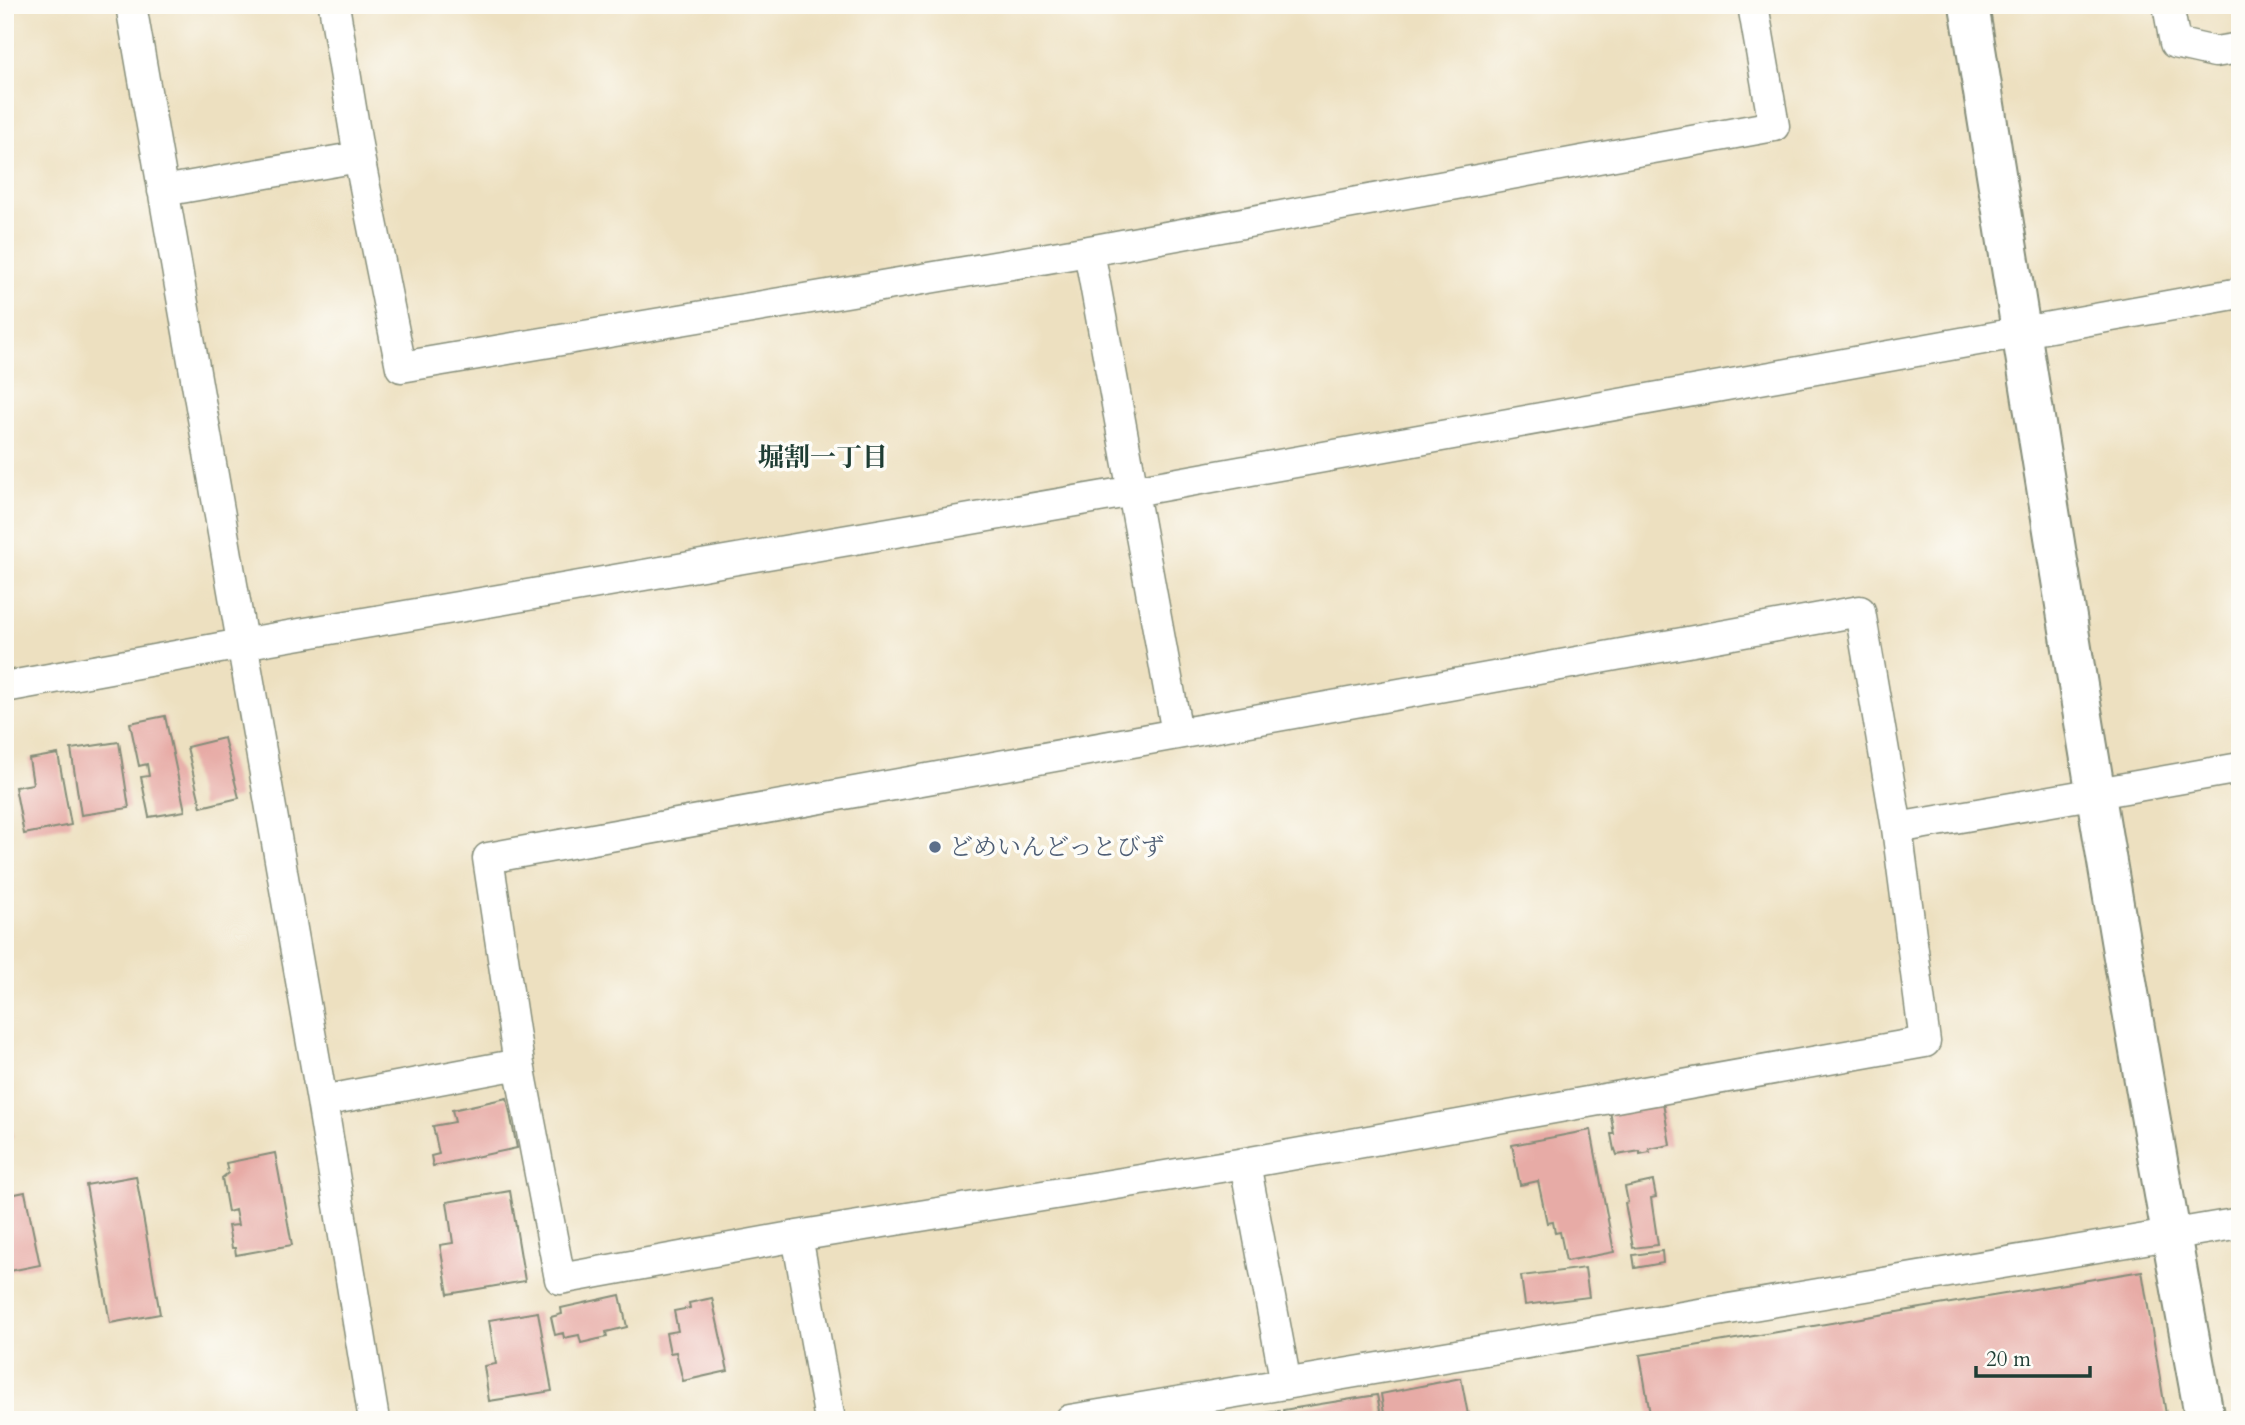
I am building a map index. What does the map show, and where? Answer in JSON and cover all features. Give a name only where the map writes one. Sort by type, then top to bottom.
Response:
[{"type":"street","points":[[131,5],[322,1101],[374,1420]]},
{"type":"street","points":[[334,5],[359,157],[401,367],[1089,251],[1774,126],[1753,5]]},
{"type":"street","points":[[1969,5],[2096,793],[2170,1235],[2205,1420]]},
{"type":"street","points":[[2168,5],[2175,43],[2215,52],[2240,48]]},
{"type":"street","points":[[163,191],[359,157]]},
{"type":"street","points":[[1089,251],[1177,733]]},
{"type":"street","points":[[5,687],[1134,491],[2240,293]]},
{"type":"street","points":[[1860,611],[1897,828],[1925,1042],[1245,1163],[797,1236],[560,1279],[519,1063],[488,858],[1860,611]]},
{"type":"street","points":[[1897,828],[2240,768]]},
{"type":"street","points":[[322,1101],[519,1063]]},
{"type":"street","points":[[1245,1163],[1286,1384]]},
{"type":"street","points":[[1070,1420],[2240,1223]]},
{"type":"street","points":[[797,1236],[830,1420]]},
{"type":"building","points":[[165,716],[185,811],[149,817],[141,777],[149,776],[147,764],[139,766],[130,723]]},
{"type":"building","points":[[224,738],[239,798],[201,807],[187,747]]},
{"type":"building","points":[[119,742],[129,808],[81,815],[71,749]]},
{"type":"building","points":[[58,754],[71,825],[24,834],[15,787],[33,784],[29,759]]},
{"type":"building","points":[[507,1098],[517,1148],[433,1166],[431,1156],[439,1154],[433,1126],[455,1122],[452,1110]]},
{"type":"building","points":[[1663,1102],[1670,1145],[1649,1149],[1650,1152],[1640,1154],[1640,1151],[1617,1155],[1611,1134],[1614,1134],[1610,1111]]},
{"type":"building","points":[[7,1103],[13,1138],[5,1139],[5,1104]]},
{"type":"building","points":[[1591,1130],[1614,1252],[1566,1261],[1560,1232],[1555,1233],[1553,1222],[1547,1223],[1538,1181],[1520,1185],[1512,1145]]},
{"type":"building","points":[[275,1153],[292,1245],[236,1255],[228,1226],[238,1225],[235,1210],[228,1212],[222,1178],[228,1173],[226,1163]]},
{"type":"building","points":[[136,1176],[160,1314],[110,1323],[86,1185]]},
{"type":"building","points":[[1653,1181],[1656,1197],[1651,1198],[1658,1245],[1633,1248],[1625,1187]]},
{"type":"building","points":[[510,1191],[525,1281],[448,1294],[440,1245],[453,1243],[447,1202]]},
{"type":"building","points":[[25,1192],[40,1265],[5,1272],[5,1196]]},
{"type":"building","points":[[1662,1251],[1663,1263],[1635,1268],[1633,1255]]},
{"type":"building","points":[[1585,1268],[1589,1297],[1525,1305],[1521,1276]]},
{"type":"building","points":[[2142,1271],[2167,1420],[1651,1420],[1640,1355]]},
{"type":"building","points":[[620,1295],[627,1327],[606,1332],[607,1337],[581,1343],[579,1335],[564,1338],[563,1333],[555,1335],[551,1317],[562,1314],[561,1308]]},
{"type":"building","points":[[712,1298],[728,1371],[683,1381],[676,1352],[670,1353],[666,1333],[678,1331],[674,1311],[690,1308],[689,1303]]},
{"type":"building","points":[[538,1312],[552,1391],[489,1401],[484,1366],[496,1364],[489,1320]]},
{"type":"building","points":[[1461,1378],[1469,1420],[1385,1420],[1381,1394]]},
{"type":"building","points":[[1377,1395],[1382,1420],[1285,1420],[1283,1410]]},
{"type":"building","points":[[1279,1411],[1281,1420],[1236,1420],[1236,1418]]},
{"type":"place","name":"どめいんどっとびず","points":[[935,847]]},
{"type":"district","name":"堀割一丁目","points":[[823,457]]}]
